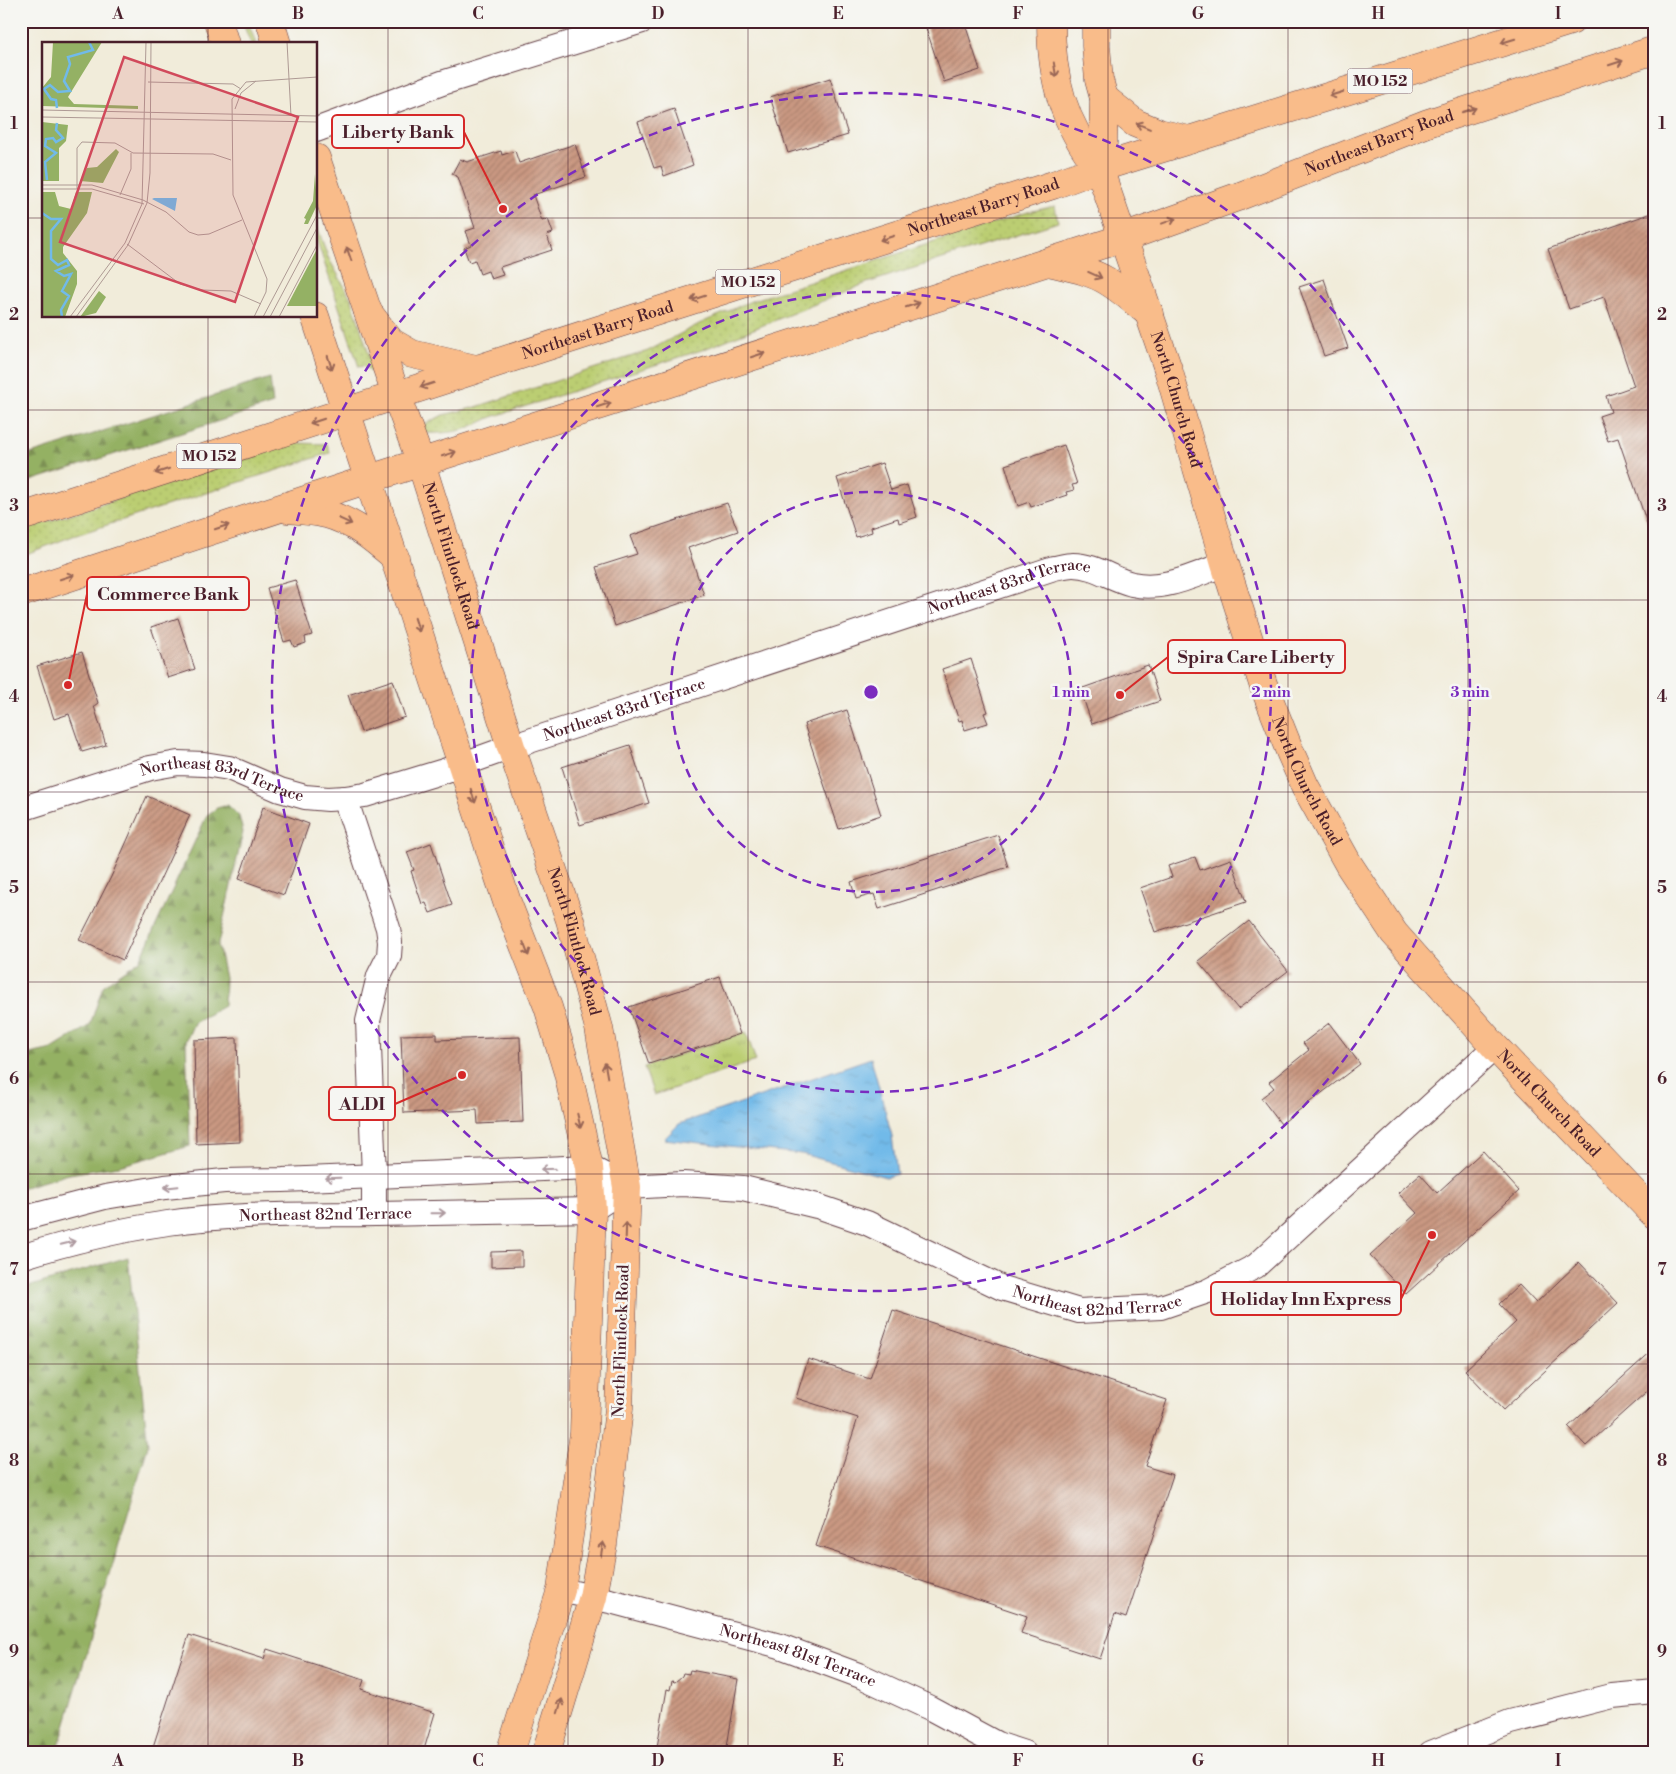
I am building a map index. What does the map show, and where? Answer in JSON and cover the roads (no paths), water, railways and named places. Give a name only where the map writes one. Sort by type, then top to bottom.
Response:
[{"type":"main road","points":[[218,21],[224,42]]},
{"type":"main road","points":[[270,21],[276,42]]},
{"type":"main road","name":"North Church Road","points":[[1051,21],[1054,73],[1068,121],[1083,148],[1099,168],[1124,238],[1168,369],[1225,564],[1263,684],[1305,786],[1350,865],[1388,925],[1495,1047],[1655,1215]]},
{"type":"main road","name":"North Church Road","points":[[1096,21],[1096,46],[1104,98],[1103,143],[1099,168]]},
{"type":"main road","name":"Northeast Barry Road","points":[[396,395],[1053,185],[1099,168],[1571,21]]},
{"type":"main road","name":"Northeast Barry Road","points":[[1048,262],[1124,238],[1240,196],[1428,123],[1655,50]]},
{"type":"main road","points":[[1104,98],[1135,123],[1158,132],[1189,140]]},
{"type":"main road","name":"North Flintlock Road","points":[[318,164],[396,395],[422,463],[511,747],[570,920],[599,1028],[627,1186],[619,1409],[603,1544],[593,1597],[546,1753]]},
{"type":"main road","points":[[21,592],[1048,262],[1087,272],[1106,280],[1150,314]]},
{"type":"main road","points":[[368,312],[391,342],[412,354],[476,369]]},
{"type":"main road","name":"North Flintlock Road","points":[[316,318],[507,902],[548,1007],[568,1073],[589,1167],[592,1210],[584,1433],[561,1590],[510,1753]]},
{"type":"main road","name":"MO 152","points":[[21,517],[396,395]]},
{"type":"main road","points":[[280,508],[325,514],[347,521],[367,533],[395,557]]},
{"type":"street","points":[[318,129],[442,84],[642,21]]},
{"type":"street","name":"Northeast 83rd Terrace","points":[[21,809],[150,768],[178,764],[204,764],[229,768],[280,790],[305,797],[328,800],[365,795],[462,765],[511,747],[1054,568],[1074,565],[1092,569],[1112,578],[1133,584],[1158,586],[1225,564]]},
{"type":"street","points":[[345,798],[388,928],[390,942],[389,956],[379,976],[368,1022],[374,1214]]},
{"type":"street","name":"Northeast 82nd Terrace","points":[[21,1219],[105,1197],[164,1187],[224,1181],[589,1167],[627,1186],[683,1184],[742,1188],[817,1206],[867,1223],[1002,1288],[1079,1310],[1161,1307],[1208,1291],[1256,1266],[1495,1047]]},
{"type":"street","points":[[592,1210],[627,1186]]},
{"type":"street","name":"Northeast 82nd Terrace","points":[[21,1257],[115,1232],[170,1223],[287,1215],[592,1210]]},
{"type":"street","name":"Northeast 81st Terrace","points":[[561,1590],[780,1646],[861,1676],[930,1708],[997,1744],[1024,1753]]},
{"type":"street","points":[[1431,1753],[1510,1722],[1612,1696],[1655,1692]]},
{"type":"water","points":[[871,1058],[892,1136],[897,1174],[886,1177],[802,1154],[664,1139],[679,1124]]},
{"type":"place","name":"Liberty Bank","points":[[503,209]]},
{"type":"place","name":"Commerce Bank","points":[[68,685]]},
{"type":"place","name":"Spira Care Liberty","points":[[1120,695]]},
{"type":"place","name":"ALDI","points":[[462,1075]]},
{"type":"place","name":"Holiday Inn Express","points":[[1432,1235]]}]
